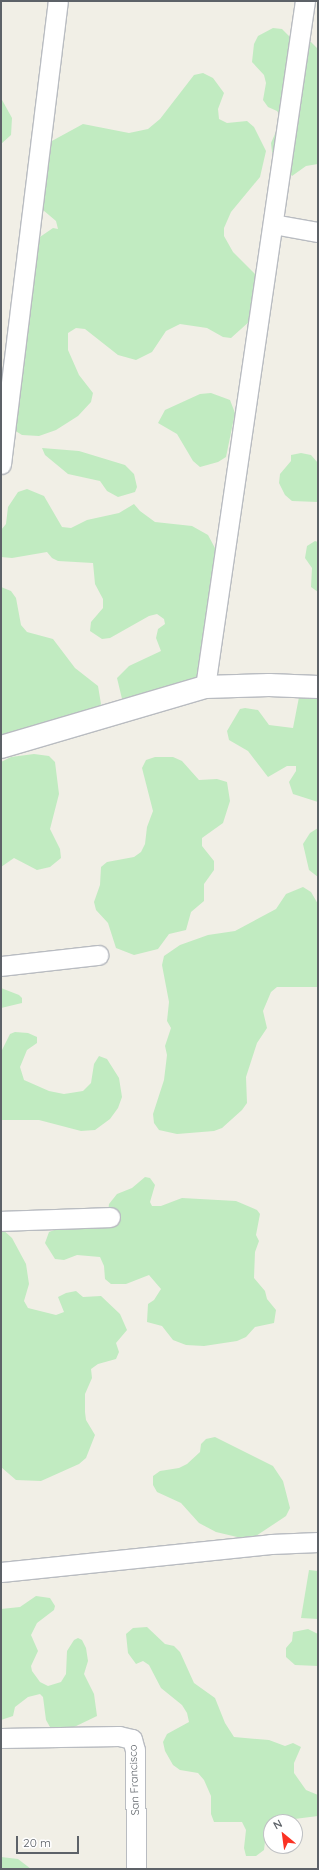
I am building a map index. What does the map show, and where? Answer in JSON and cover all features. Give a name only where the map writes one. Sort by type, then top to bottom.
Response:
[{"type":"street","points":[[1,464],[58,1]]},
{"type":"street","points":[[205,687],[306,1]]},
{"type":"street","points":[[273,224],[318,232]]},
{"type":"street","points":[[1,747],[205,687],[269,685],[318,687]]},
{"type":"street","points":[[1,966],[98,955]]},
{"type":"street","points":[[1,1221],[110,1217]]},
{"type":"street","points":[[1,1572],[271,1544],[318,1542]]},
{"type":"street","name":"San Francisco","points":[[1,1738],[118,1736],[132,1738],[136,1869]]},
{"type":"green space","points":[[273,28],[282,29],[294,41],[311,42],[318,49],[318,164],[306,166],[292,176],[272,152],[271,143],[282,118],[277,111],[268,107],[263,100],[266,83],[264,75],[252,62],[254,44],[258,36]]},
{"type":"green space","points":[[203,73],[213,78],[224,93],[218,109],[219,119],[227,123],[247,121],[254,127],[266,151],[260,177],[231,212],[224,228],[224,236],[233,252],[260,279],[251,320],[231,338],[223,337],[207,328],[180,324],[166,331],[152,352],[136,360],[118,355],[85,329],[76,328],[68,333],[68,350],[79,375],[93,393],[91,402],[78,416],[56,430],[39,436],[22,435],[14,430],[1,412],[1,383],[5,355],[15,341],[37,239],[53,228],[58,229],[56,221],[43,210],[36,195],[50,142],[83,124],[129,133],[148,129],[160,119],[194,75]]},
{"type":"green space","points":[[1,98],[12,118],[11,135],[1,144]]},
{"type":"green space","points":[[211,393],[230,400],[235,413],[226,457],[218,462],[200,467],[193,461],[177,434],[158,423],[165,410],[200,394]]},
{"type":"green space","points":[[42,448],[79,451],[125,465],[134,474],[137,487],[135,492],[118,497],[107,491],[100,481],[68,474],[45,455]]},
{"type":"green space","points":[[301,453],[311,455],[318,463],[318,502],[292,501],[285,495],[279,483],[280,474],[291,461],[291,455]]},
{"type":"green space","points":[[27,489],[44,496],[62,527],[71,528],[87,520],[119,513],[134,504],[140,511],[155,522],[192,526],[208,535],[216,550],[197,680],[123,703],[117,678],[129,666],[161,651],[156,638],[158,629],[165,624],[164,619],[157,614],[149,616],[110,638],[102,639],[90,631],[91,622],[103,608],[103,599],[95,584],[93,563],[58,561],[52,558],[47,552],[12,558],[1,557],[1,530],[6,524],[8,507],[18,492]]},
{"type":"green space","points":[[315,541],[318,542],[318,592],[311,587],[312,568],[305,558],[307,546]]},
{"type":"green space","points":[[1,587],[11,591],[16,598],[21,625],[27,632],[53,639],[75,668],[98,686],[101,704],[97,713],[1,741]]},
{"type":"green space","points":[[318,690],[318,802],[293,794],[289,782],[296,771],[296,766],[287,766],[268,777],[248,751],[229,740],[227,731],[240,709],[245,708],[258,710],[269,725],[293,728],[300,692]]},
{"type":"green space","points":[[34,754],[49,756],[55,762],[59,794],[50,829],[60,849],[61,858],[50,867],[37,870],[14,858],[1,867],[1,762],[11,757]]},
{"type":"green space","points":[[155,757],[173,757],[182,761],[199,780],[217,779],[227,782],[230,801],[223,823],[202,838],[202,846],[214,861],[214,870],[204,884],[204,901],[191,912],[186,930],[169,934],[158,949],[134,955],[116,948],[108,923],[96,910],[94,902],[100,885],[101,867],[107,862],[134,857],[141,852],[145,844],[147,827],[153,811],[142,768],[146,760]]},
{"type":"green space","points":[[318,828],[318,877],[309,870],[303,844],[310,833]]},
{"type":"green space","points":[[303,887],[311,892],[318,904],[318,987],[277,987],[271,992],[263,1011],[267,1028],[257,1043],[246,1077],[247,1103],[242,1110],[222,1128],[214,1131],[177,1134],[159,1130],[154,1123],[153,1114],[164,1080],[167,1055],[165,1046],[171,1028],[167,1021],[169,1002],[162,965],[164,956],[180,945],[208,935],[235,931],[276,909],[286,894]]},
{"type":"green space","points":[[1,988],[19,995],[22,998],[22,1003],[1,1008]]},
{"type":"green space","points":[[15,1032],[28,1033],[37,1037],[37,1043],[27,1050],[20,1067],[24,1080],[49,1091],[64,1094],[83,1091],[91,1083],[94,1064],[99,1056],[107,1059],[119,1078],[122,1097],[118,1108],[110,1119],[95,1130],[81,1131],[39,1120],[1,1120],[1,1052],[10,1034]]},
{"type":"green space","points":[[145,1177],[150,1178],[155,1185],[150,1202],[152,1206],[161,1206],[182,1198],[236,1201],[257,1210],[260,1214],[256,1235],[259,1241],[255,1252],[254,1278],[265,1291],[267,1299],[276,1310],[274,1323],[255,1327],[246,1337],[237,1341],[204,1346],[186,1345],[173,1340],[162,1326],[147,1322],[148,1304],[154,1300],[161,1289],[149,1275],[126,1284],[111,1284],[105,1279],[104,1266],[100,1257],[77,1255],[64,1260],[55,1259],[45,1243],[49,1232],[57,1229],[118,1224],[118,1219],[108,1213],[109,1204],[117,1194],[132,1188]]},
{"type":"green space","points":[[1,1228],[12,1238],[26,1264],[29,1284],[24,1301],[28,1308],[56,1315],[64,1312],[58,1297],[66,1293],[76,1291],[83,1297],[101,1296],[120,1314],[127,1330],[116,1343],[119,1352],[116,1359],[98,1364],[91,1369],[92,1378],[85,1394],[85,1412],[86,1420],[95,1435],[86,1458],[79,1464],[41,1481],[16,1480],[1,1467]]},
{"type":"green space","points":[[215,1437],[273,1466],[283,1481],[290,1508],[286,1516],[250,1540],[216,1532],[199,1523],[181,1503],[157,1492],[153,1485],[153,1476],[160,1471],[179,1468],[187,1464],[200,1452],[201,1444],[206,1439]]},
{"type":"green space","points":[[309,1570],[318,1571],[318,1619],[301,1618]]},
{"type":"green space","points":[[36,1596],[50,1598],[55,1606],[54,1610],[37,1623],[31,1635],[38,1651],[31,1666],[32,1671],[40,1682],[48,1686],[61,1682],[66,1674],[67,1651],[74,1640],[78,1638],[82,1640],[86,1648],[88,1661],[84,1674],[94,1694],[97,1716],[70,1729],[50,1727],[46,1720],[43,1697],[40,1694],[28,1697],[15,1707],[13,1716],[1,1720],[1,1609],[20,1607]]},
{"type":"green space","points":[[147,1627],[165,1644],[174,1646],[180,1652],[194,1683],[215,1698],[225,1723],[234,1737],[269,1740],[285,1746],[293,1743],[301,1747],[294,1763],[294,1773],[306,1790],[318,1795],[318,1816],[303,1818],[303,1814],[263,1814],[263,1851],[256,1856],[246,1856],[244,1848],[246,1830],[242,1822],[214,1822],[211,1814],[211,1796],[204,1780],[198,1773],[180,1770],[173,1765],[165,1751],[163,1742],[167,1734],[189,1722],[187,1713],[182,1705],[161,1688],[149,1665],[143,1661],[136,1664],[128,1653],[126,1634],[133,1628]]},
{"type":"green space","points":[[308,1629],[318,1634],[318,1666],[295,1665],[286,1657],[286,1648],[292,1641],[293,1632]]},
{"type":"green space","points":[[1,1857],[18,1859],[31,1869],[1,1869]]}]
